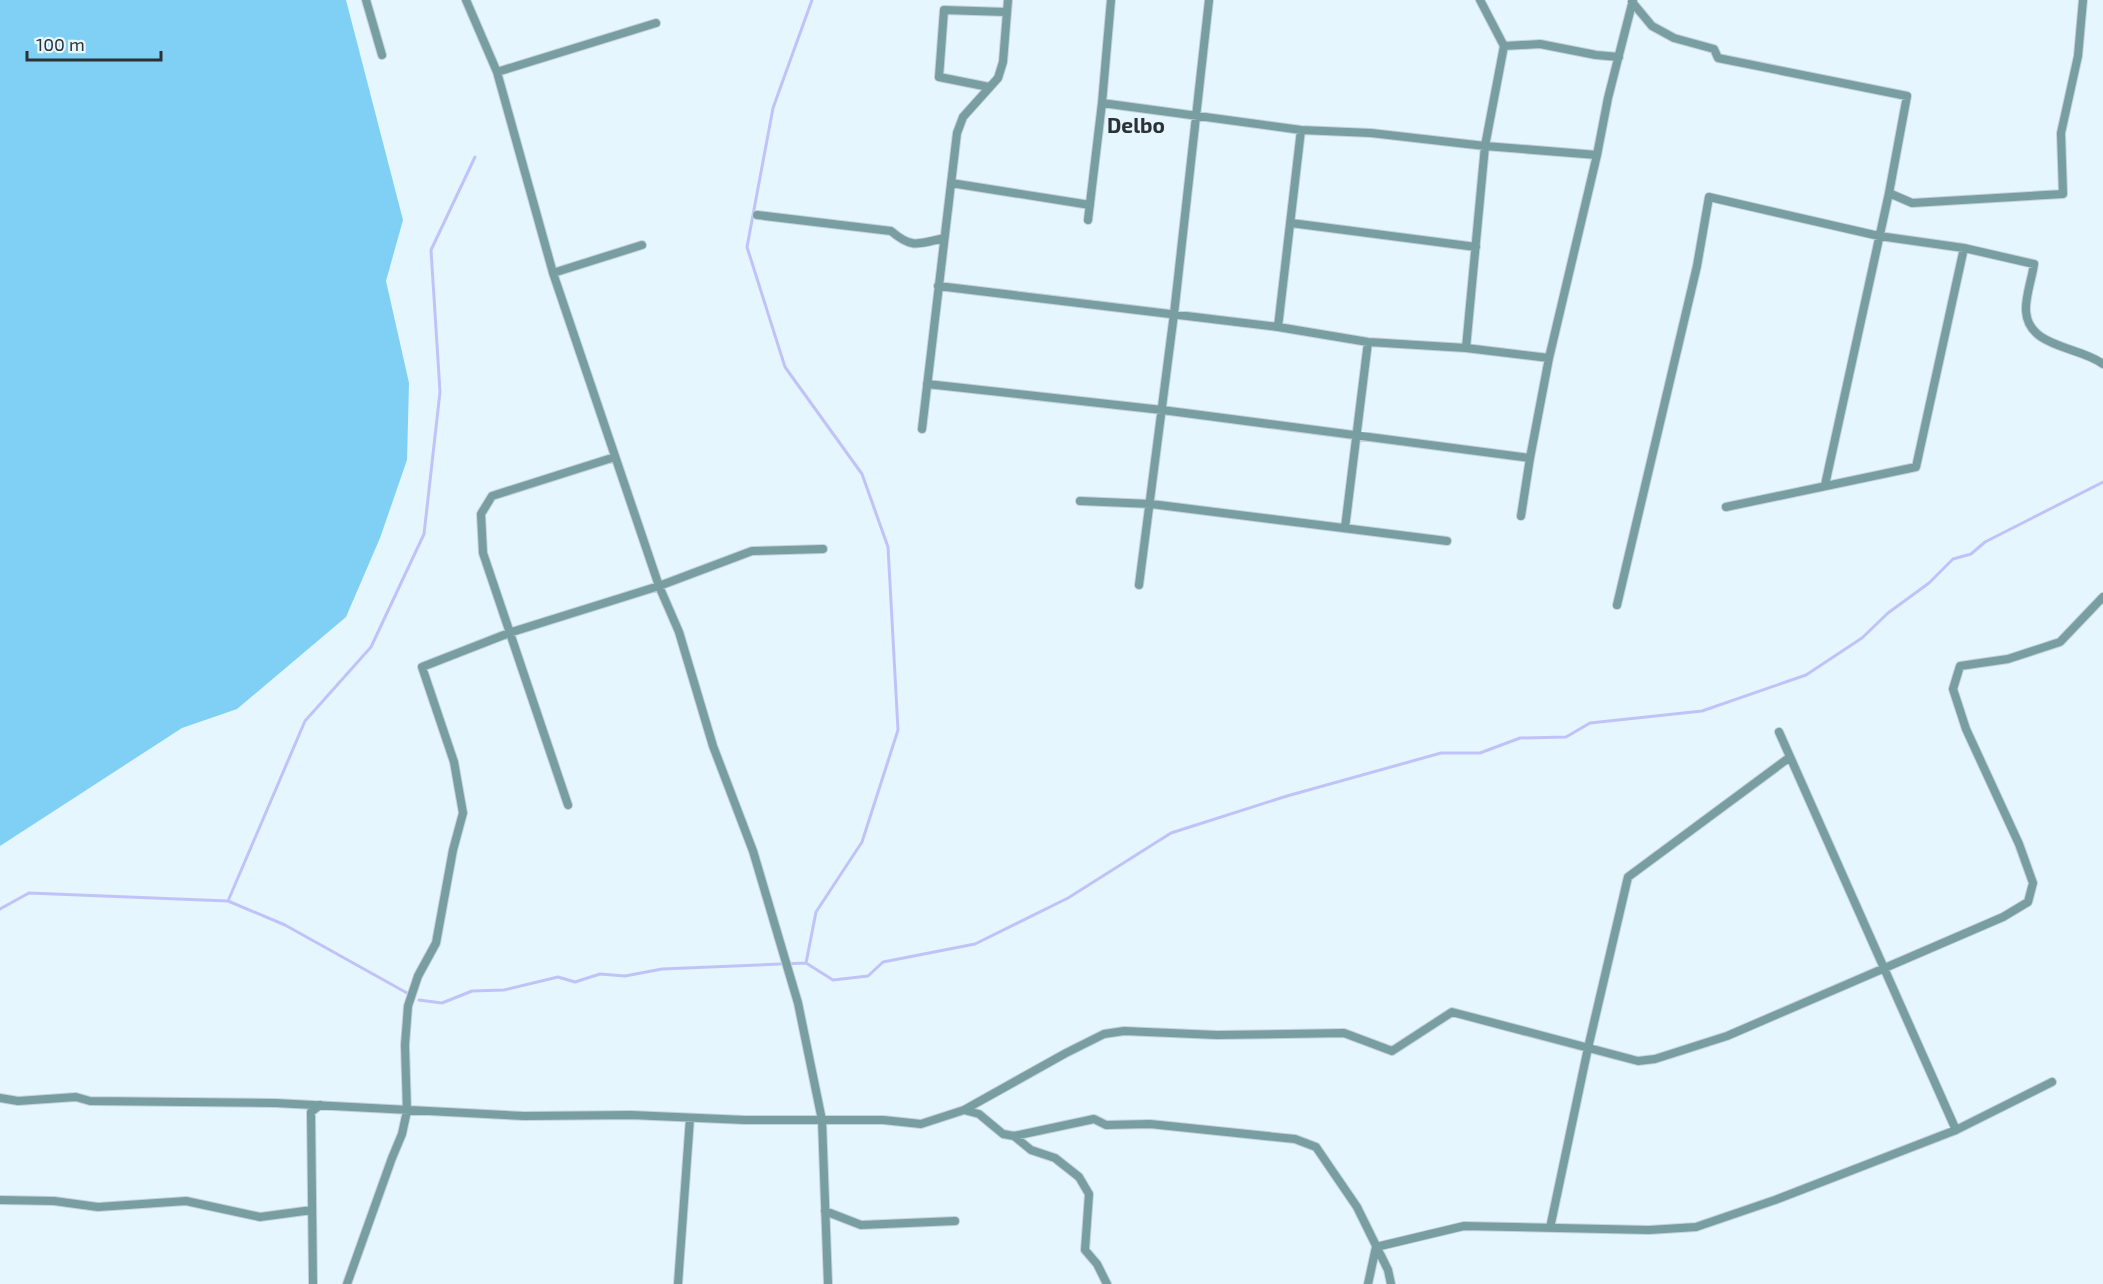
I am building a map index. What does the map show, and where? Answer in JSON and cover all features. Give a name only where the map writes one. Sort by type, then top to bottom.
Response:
[{"type":"street","points":[[366,0],[382,55]]},
{"type":"street","points":[[466,0],[497,72],[553,273],[659,586],[679,632],[713,747],[753,851],[798,1003],[822,1120],[828,1284]]},
{"type":"street","points":[[922,429],[957,133],[963,117],[998,78],[1003,62],[1008,0]]},
{"type":"street","points":[[1088,220],[1111,0]]},
{"type":"street","points":[[1139,585],[1174,314],[1209,0]]},
{"type":"street","points":[[1467,348],[1485,146],[1504,46],[1480,0]]},
{"type":"street","points":[[1889,193],[1912,203],[2063,194],[2061,133],[2078,56],[2083,0]]},
{"type":"street","points":[[1633,1],[1652,26],[1674,38],[1714,49],[1718,58],[1907,96],[1889,193],[1825,485]]},
{"type":"street","points":[[1521,516],[1549,358],[1597,155],[1608,98],[1633,1]]},
{"type":"street","points":[[989,87],[939,77],[944,10],[1006,12]]},
{"type":"street","points":[[497,72],[656,23]]},
{"type":"street","points":[[1504,46],[1540,44],[1619,57]]},
{"type":"street","points":[[1102,103],[1301,130],[1371,133],[1485,146],[1597,155]]},
{"type":"street","points":[[1278,327],[1301,130]]},
{"type":"street","points":[[951,183],[1090,205]]},
{"type":"street","points":[[1617,605],[1697,266],[1709,197],[1879,236],[1964,248],[2034,264],[2026,310],[2029,328],[2039,337],[2077,351],[2103,364]]},
{"type":"street","points":[[757,215],[891,231],[904,242],[917,244],[944,238]]},
{"type":"street","points":[[1290,223],[1476,247]]},
{"type":"street","points":[[553,273],[642,245]]},
{"type":"street","points":[[1726,507],[1916,466],[1964,248]]},
{"type":"street","points":[[938,286],[1278,327],[1368,342],[1467,348],[1549,358]]},
{"type":"street","points":[[1345,528],[1368,342]]},
{"type":"street","points":[[927,384],[1162,410],[1530,458]]},
{"type":"street","points":[[568,805],[483,553],[481,514],[492,496],[615,457]]},
{"type":"street","points":[[1080,501],[1151,504],[1447,541]]},
{"type":"street","points":[[347,1284],[402,1134],[407,1111],[405,1045],[408,1006],[418,976],[436,943],[453,850],[463,813],[454,762],[422,667],[509,633],[659,586],[752,551],[823,549]]},
{"type":"street","points":[[0,1098],[18,1101],[76,1097],[90,1101],[275,1102],[525,1116],[631,1115],[690,1118],[882,1120],[921,1124],[964,1110],[1104,1034],[1124,1030],[1217,1035],[1344,1033],[1392,1051],[1452,1012],[1638,1061],[1655,1059],[1727,1036],[2003,917],[2028,902],[2033,883],[2030,873],[2019,843],[1966,729],[1953,689],[1960,666],[2008,659],[2060,642],[2103,597]]},
{"type":"street","points":[[1779,732],[1956,1130]]},
{"type":"street","points":[[1550,1228],[1588,1048],[1628,877],[1790,757]]},
{"type":"street","points":[[1376,1247],[1464,1227],[1649,1230],[1696,1227],[1775,1200],[1956,1130],[2052,1082]]},
{"type":"street","points":[[313,1284],[311,1112],[320,1105]]},
{"type":"street","points":[[964,1110],[979,1114],[1004,1134],[1014,1136],[1094,1119],[1106,1125],[1150,1124],[1295,1139],[1316,1147],[1357,1207],[1388,1270],[1391,1284]]},
{"type":"street","points":[[678,1284],[690,1118]]},
{"type":"street","points":[[1014,1136],[1031,1150],[1055,1158],[1079,1178],[1089,1194],[1085,1250],[1097,1264],[1107,1284]]},
{"type":"street","points":[[0,1200],[54,1201],[98,1207],[186,1201],[260,1217],[312,1209]]},
{"type":"street","points":[[825,1211],[861,1225],[955,1221]]},
{"type":"street","points":[[1368,1284],[1376,1247]]},
{"type":"shaded area","points":[[0,0],[346,0],[403,220],[386,281],[409,383],[407,460],[380,538],[346,617],[237,709],[182,728],[0,846]]},
{"type":"waterway","points":[[806,963],[816,912],[862,842],[898,730],[888,547],[862,474],[785,367],[747,247],[773,108],[812,0]]},
{"type":"waterway","points":[[228,901],[305,721],[371,647],[424,534],[440,392],[431,250],[475,157]]},
{"type":"waterway","points":[[419,1000],[442,1003],[472,991],[504,990],[558,977],[575,982],[600,974],[625,976],[662,969],[806,963],[833,980],[868,976],[883,962],[975,944],[1068,898],[1171,833],[1287,796],[1441,753],[1480,753],[1520,738],[1566,737],[1590,723],[1702,711],[1806,675],[1862,638],[1888,613],[1929,583],[1953,559],[1971,554],[1985,542],[2103,482]]},
{"type":"waterway","points":[[0,909],[29,893],[228,901],[285,925],[407,993]]},
{"type":"district","name":"Delbo","points":[[1136,124]]}]
